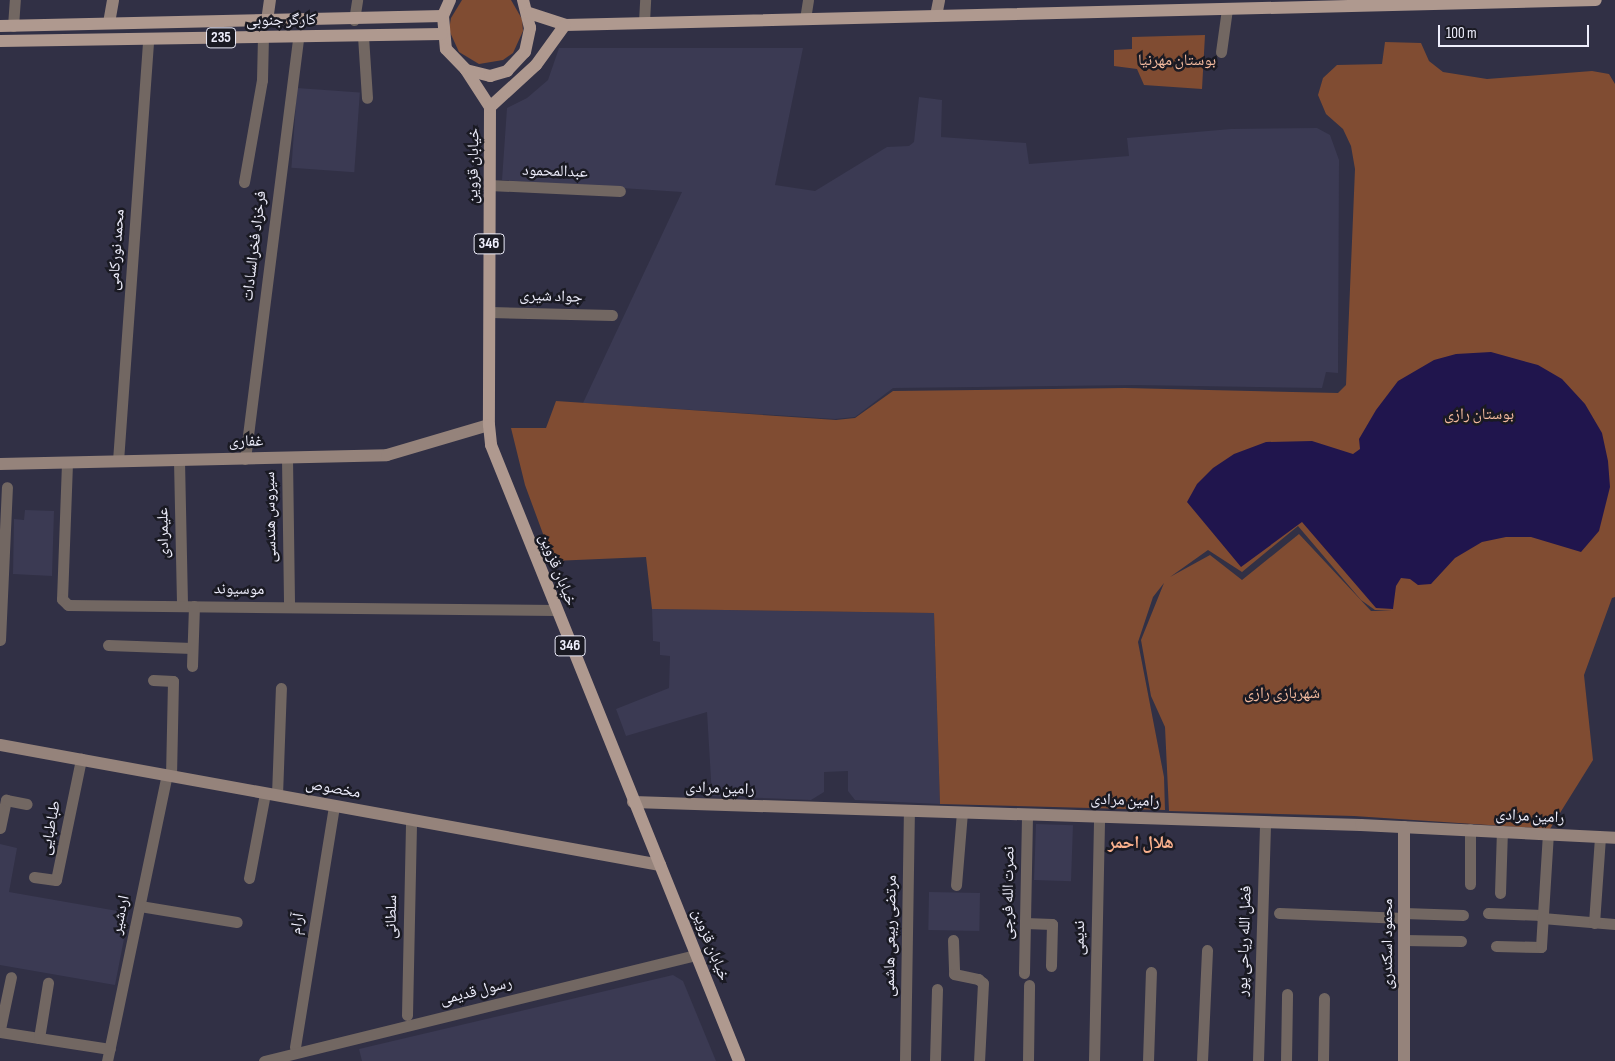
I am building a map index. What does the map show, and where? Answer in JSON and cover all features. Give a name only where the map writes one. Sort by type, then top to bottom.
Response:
[{"type":"main road","points":[[442,34],[443,16],[450,0]]},
{"type":"main road","points":[[466,70],[482,75],[498,75],[518,63],[528,42],[529,13],[524,0]]},
{"type":"main road","points":[[529,13],[565,25],[936,16],[1134,6],[1227,9],[1401,2],[1596,0]]},
{"type":"main road","name":"کارگر جنوبی","points":[[0,26],[354,20],[443,16]]},
{"type":"main road","points":[[490,107],[536,65],[565,25]]},
{"type":"main road","name":"کارگر جنوبی","points":[[0,41],[442,34]]},
{"type":"main road","name":"خیابان قزوین","points":[[442,34],[446,49],[466,70],[490,107],[489,425],[500,470],[739,1061]]},
{"type":"street","points":[[13,26],[15,0]]},
{"type":"street","points":[[109,23],[113,0]]},
{"type":"street","points":[[267,21],[270,0]]},
{"type":"street","points":[[354,20],[357,0]]},
{"type":"street","points":[[644,22],[645,0]]},
{"type":"street","points":[[805,19],[808,0]]},
{"type":"street","points":[[936,16],[939,0]]},
{"type":"street","points":[[1222,52],[1227,9]]},
{"type":"street","points":[[363,36],[367,98]]},
{"type":"street","name":"فرخزاد فخرالسادات","points":[[245,458],[298,37]]},
{"type":"street","points":[[244,182],[262,80],[263,38]]},
{"type":"street","name":"محمد نورکامی","points":[[118,461],[148,40]]},
{"type":"street","name":"عبدالمحمود","points":[[489,185],[620,191]]},
{"type":"street","name":"جواد شیری","points":[[490,312],[612,315]]},
{"type":"street","name":"غفاری","points":[[0,464],[386,455],[489,425]]},
{"type":"street","name":"سیروس هندسی","points":[[287,458],[289,607]]},
{"type":"street","name":"علیمرادی","points":[[179,460],[182,606]]},
{"type":"street","name":"موسیوند","points":[[67,463],[63,603],[556,610]]},
{"type":"street","points":[[0,640],[7,487]]},
{"type":"street","points":[[192,666],[194,606]]},
{"type":"street","points":[[108,645],[192,648]]},
{"type":"street","name":"اردشیر","points":[[108,1061],[169,775],[173,681],[153,680]]},
{"type":"street","points":[[249,878],[271,794],[281,688]]},
{"type":"street","name":"مخصوص","points":[[0,745],[660,865]]},
{"type":"street","name":"طباطبایی","points":[[34,877],[56,880],[81,760]]},
{"type":"street","points":[[0,828],[6,800],[27,804]]},
{"type":"street","name":"رامین مرادی","points":[[633,802],[1404,826],[1615,838]]},
{"type":"street","name":"آرام","points":[[295,1047],[334,806]]},
{"type":"street","name":"مرتضی ربیعی هاشمی","points":[[905,1061],[910,811]]},
{"type":"street","points":[[956,885],[962,812]]},
{"type":"street","name":"نصرت الله فرجی","points":[[1024,972],[1027,814]]},
{"type":"street","name":"ندیمی","points":[[1094,1061],[1099,816]]},
{"type":"street","name":"سلطانی","points":[[407,1015],[411,820]]},
{"type":"street","name":"فضل الله ریاحی پور","points":[[1258,1061],[1265,822]]},
{"type":"street","name":"محمود اسکندری","points":[[1404,826],[1404,1061]]},
{"type":"street","points":[[1470,829],[1470,884]]},
{"type":"street","points":[[1500,894],[1502,831]]},
{"type":"street","points":[[1496,946],[1541,947],[1548,834]]},
{"type":"street","points":[[1594,922],[1600,837]]},
{"type":"street","points":[[140,906],[237,922]]},
{"type":"street","points":[[1279,913],[1404,916],[1463,915]]},
{"type":"street","points":[[1488,913],[1542,916],[1615,924]]},
{"type":"street","points":[[1025,923],[1052,924],[1050,966]]},
{"type":"street","points":[[953,940],[954,974],[978,978],[984,983],[979,1061]]},
{"type":"street","points":[[1404,940],[1462,941]]},
{"type":"street","points":[[1202,1061],[1207,950]]},
{"type":"street","name":"رسول قدیمی","points":[[265,1061],[696,955]]},
{"type":"street","points":[[1148,1061],[1151,972]]},
{"type":"street","points":[[11,977],[0,1031],[110,1049]]},
{"type":"street","points":[[39,1038],[48,983]]},
{"type":"street","points":[[1028,1061],[1030,985]]},
{"type":"street","points":[[935,1061],[937,989]]},
{"type":"street","points":[[1286,1061],[1287,994]]},
{"type":"street","points":[[1323,1061],[1324,998]]},
{"type":"shaded area","points":[[559,48],[803,48],[775,185],[815,191],[887,147],[909,146],[914,142],[919,97],[942,100],[941,137],[1026,143],[1029,164],[1129,156],[1127,138],[1231,129],[1317,128],[1330,135],[1339,160],[1338,373],[1326,372],[1322,388],[1135,385],[893,388],[855,417],[835,419],[583,403],[682,192],[502,180],[507,108],[527,98],[548,80]]},
{"type":"shaded area","points":[[297,88],[360,92],[354,172],[291,168]]},
{"type":"shaded area","points":[[1491,352],[1538,365],[1562,379],[1585,404],[1602,433],[1608,461],[1610,487],[1599,531],[1581,552],[1531,537],[1506,537],[1482,542],[1455,558],[1431,584],[1418,585],[1410,579],[1401,578],[1396,586],[1393,609],[1376,608],[1302,522],[1241,567],[1187,502],[1197,484],[1213,468],[1234,454],[1266,442],[1312,441],[1353,454],[1360,449],[1359,439],[1376,410],[1398,381],[1434,360],[1456,354]]},
{"type":"shaded area","points":[[25,510],[54,511],[52,576],[13,574],[14,519],[24,520]]},
{"type":"shaded area","points":[[652,609],[934,613],[940,804],[855,800],[848,791],[848,771],[824,772],[824,792],[811,800],[712,796],[707,712],[626,736],[616,709],[669,688],[670,656],[660,655],[660,642],[653,641]]},
{"type":"shaded area","points":[[1036,824],[1073,825],[1071,881],[1034,880]]},
{"type":"shaded area","points":[[0,844],[17,848],[9,892],[129,913],[115,985],[0,965]]},
{"type":"shaded area","points":[[929,892],[980,893],[979,931],[928,930]]},
{"type":"shaded area","points":[[673,975],[683,981],[716,1061],[362,1061],[359,1049]]},
{"type":"green space","points":[[462,0],[511,0],[522,19],[523,31],[513,53],[503,60],[479,64],[459,52],[449,30],[451,18]]},
{"type":"green space","name":"بوستان مهرنیا","points":[[1205,35],[1202,89],[1144,85],[1137,69],[1114,66],[1114,50],[1132,49],[1132,37]]},
{"type":"green space","name":"بوستان رازی","points":[[1385,42],[1421,43],[1429,61],[1443,72],[1487,79],[1592,71],[1609,74],[1615,84],[1615,597],[1612,598],[1584,675],[1593,760],[1550,829],[1354,816],[1169,811],[1165,727],[1151,696],[1141,640],[1164,583],[1153,597],[1138,642],[1164,777],[1165,810],[940,804],[934,613],[652,609],[646,557],[553,561],[525,485],[511,428],[546,428],[556,401],[836,420],[855,418],[893,391],[1125,388],[1338,393],[1346,385],[1355,169],[1351,146],[1343,129],[1326,114],[1318,95],[1323,78],[1337,65],[1382,64]],"holes":[[[1298,526],[1361,600],[1375,610],[1392,611],[1371,611],[1299,534],[1242,580],[1210,555],[1170,577],[1208,550],[1242,572]]]},
{"type":"district","name":"هلال احمر","points":[[1141,843]]},
{"type":"park label","name":"شهربازی رازی","points":[[1282,694]]}]
